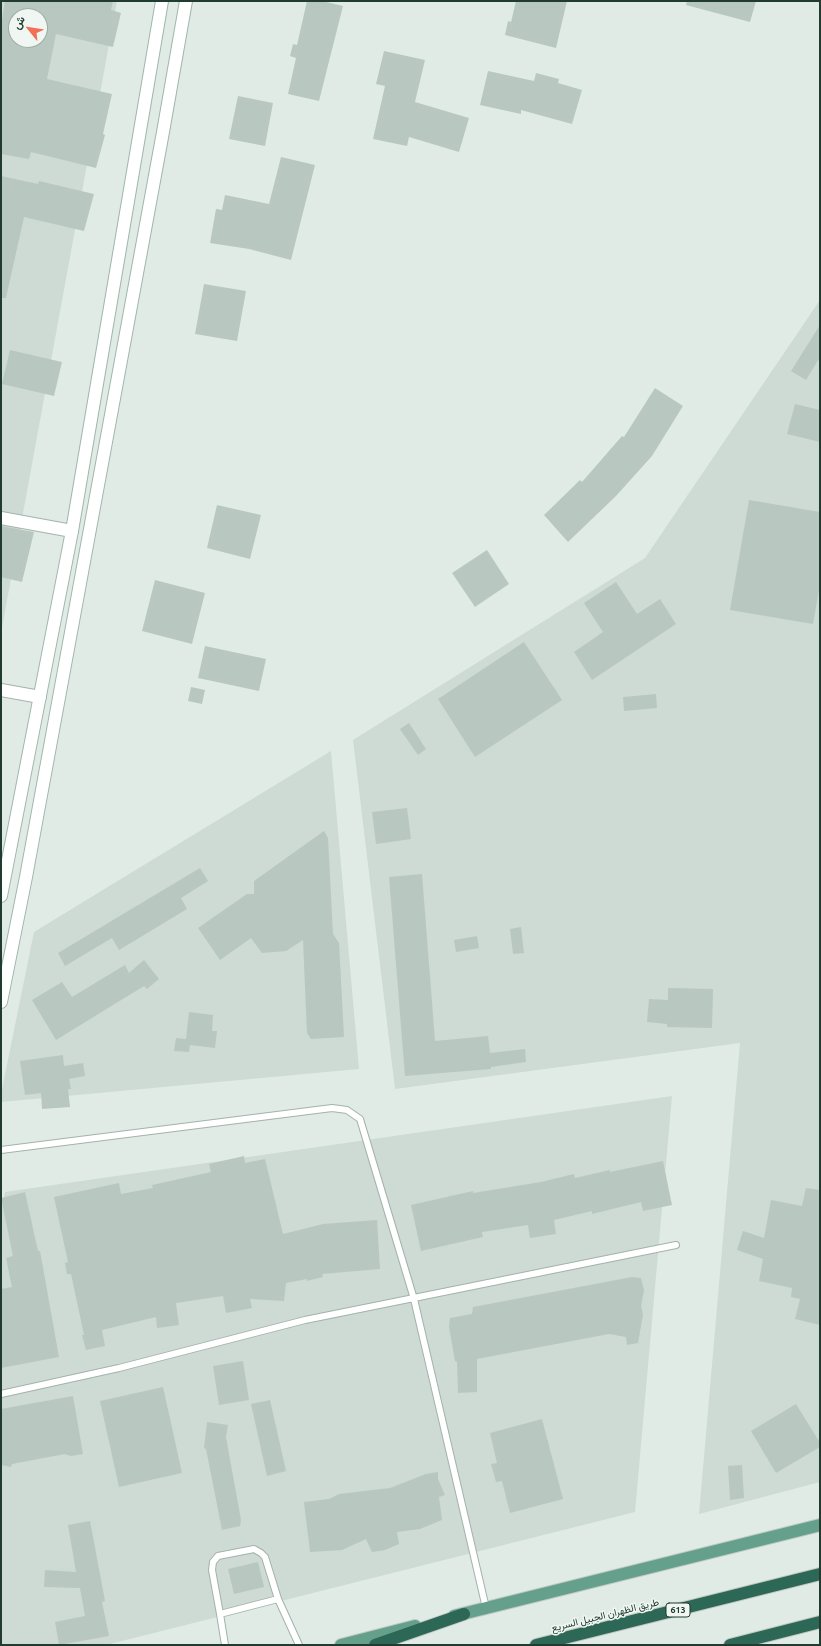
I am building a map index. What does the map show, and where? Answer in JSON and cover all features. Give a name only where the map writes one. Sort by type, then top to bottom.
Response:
[{"type":"highway","name":"طريق الظهران الجبيل السريع","points":[[536,1645],[820,1574]]},
{"type":"highway","points":[[375,1645],[464,1614]]},
{"type":"highway","points":[[730,1645],[820,1622]]},
{"type":"main road","points":[[341,1645],[817,1525]]},
{"type":"street","points":[[1,896],[5,853],[40,697],[72,531],[162,1]]},
{"type":"street","points":[[1,1002],[32,845],[186,1]]},
{"type":"street","points":[[1,518],[72,531]]},
{"type":"street","points":[[1,690],[40,697]]},
{"type":"lane","points":[[1,1150],[332,1108],[346,1110],[360,1119],[414,1299],[486,1608]]},
{"type":"lane","points":[[1,1394],[119,1368],[305,1320],[676,1245]]},
{"type":"lane","points":[[225,1645],[212,1570],[213,1562],[218,1556],[254,1550],[261,1553],[265,1557],[278,1599],[299,1645]]},
{"type":"lane","points":[[220,1614],[278,1599]]},
{"type":"shaded area","points":[[1,1],[117,1],[1,633]]},
{"type":"shaded area","points":[[820,300],[820,1482],[699,1514],[740,1043],[395,1089],[353,740],[645,558]]},
{"type":"shaded area","points":[[331,751],[359,1069],[1,1102],[1,1094],[34,932]]},
{"type":"shaded area","points":[[672,1096],[635,1512],[106,1645],[1,1645],[1,1212],[5,1192]]},
{"type":"building","points":[[5,1],[113,1],[111,10],[121,13],[113,47],[56,34],[47,79],[112,94],[103,134],[105,135],[96,168],[31,152],[29,159],[1,154],[1,26]]},
{"type":"building","points":[[307,1],[322,1],[343,6],[319,101],[288,94],[296,58],[290,56],[293,44],[297,45]]},
{"type":"building","points":[[516,1],[567,1],[556,48],[505,35],[508,21],[511,22]]},
{"type":"building","points":[[687,1],[756,1],[750,22],[686,5]]},
{"type":"building","points":[[384,51],[425,60],[415,102],[469,118],[459,152],[409,137],[407,146],[373,139],[385,86],[376,84]]},
{"type":"building","points":[[488,71],[534,81],[536,73],[559,79],[558,83],[582,90],[572,124],[521,110],[521,114],[480,105]]},
{"type":"building","points":[[238,96],[273,103],[265,146],[229,139]]},
{"type":"building","points":[[281,157],[315,165],[291,260],[249,249],[210,243],[216,209],[222,210],[225,195],[269,204]]},
{"type":"building","points":[[1,176],[38,184],[39,181],[94,194],[84,231],[24,217],[6,298],[1,298]]},
{"type":"building","points":[[204,284],[246,291],[237,341],[195,334]]},
{"type":"building","points":[[820,325],[820,357],[806,380],[791,371]]},
{"type":"building","points":[[10,350],[62,362],[54,396],[2,384]]},
{"type":"building","points":[[655,388],[683,406],[652,456],[616,496],[568,542],[544,515],[580,480],[582,482],[622,436],[624,437]]},
{"type":"building","points":[[795,404],[820,410],[820,442],[787,434]]},
{"type":"building","points":[[749,500],[820,512],[820,584],[813,624],[730,610]]},
{"type":"building","points":[[217,505],[261,515],[250,559],[207,548]]},
{"type":"building","points":[[1,526],[34,532],[22,582],[1,577]]},
{"type":"building","points":[[487,550],[509,584],[475,607],[452,573]]},
{"type":"building","points":[[155,580],[205,593],[192,644],[142,631]]},
{"type":"building","points":[[616,582],[637,614],[660,599],[676,624],[592,680],[574,652],[603,632],[584,603]]},
{"type":"building","points":[[524,642],[562,700],[475,757],[438,699]]},
{"type":"building","points":[[205,646],[266,659],[259,691],[198,678]]},
{"type":"building","points":[[191,687],[205,690],[202,704],[188,701]]},
{"type":"building","points":[[656,694],[657,708],[624,711],[623,697]]},
{"type":"building","points":[[409,723],[426,749],[418,755],[400,729]]},
{"type":"building","points":[[407,808],[411,839],[376,844],[372,812]]},
{"type":"building","points":[[324,831],[328,838],[333,934],[339,943],[344,1037],[311,1039],[307,1033],[303,940],[286,951],[262,953],[251,938],[220,960],[198,928],[247,894],[254,894],[254,881]]},
{"type":"building","points":[[200,868],[208,881],[181,898],[187,909],[119,950],[112,938],[65,966],[58,953]]},
{"type":"building","points":[[422,874],[435,1041],[488,1036],[490,1053],[525,1049],[526,1062],[491,1067],[491,1069],[405,1076],[389,877]]},
{"type":"building","points":[[521,927],[524,953],[513,954],[510,929]]},
{"type":"building","points":[[477,936],[479,948],[456,952],[454,940]]},
{"type":"building","points":[[144,960],[159,979],[147,989],[144,986],[56,1040],[32,1000],[62,982],[72,997],[125,965],[129,973]]},
{"type":"building","points":[[668,988],[713,989],[712,1028],[667,1027],[667,1024],[647,1022],[649,999],[668,1000]]},
{"type":"building","points":[[189,1012],[213,1015],[212,1031],[217,1031],[215,1048],[190,1045],[189,1052],[174,1051],[176,1038],[186,1039]]},
{"type":"building","points":[[63,1055],[64,1066],[83,1063],[85,1076],[69,1079],[71,1089],[68,1089],[70,1107],[42,1109],[41,1093],[25,1095],[20,1061]]},
{"type":"building","points":[[244,1156],[245,1163],[265,1159],[283,1234],[323,1224],[377,1220],[380,1269],[322,1274],[323,1277],[307,1281],[307,1279],[286,1283],[284,1301],[250,1299],[252,1308],[226,1313],[223,1296],[176,1303],[179,1325],[157,1328],[156,1317],[102,1330],[105,1346],[86,1350],[71,1274],[67,1274],[65,1263],[68,1262],[54,1197],[119,1183],[121,1194],[153,1188],[152,1185],[211,1172],[209,1164]]},
{"type":"building","points":[[663,1161],[672,1205],[643,1211],[641,1202],[592,1214],[592,1211],[554,1220],[556,1234],[530,1238],[528,1225],[482,1232],[483,1237],[421,1251],[411,1205],[473,1191],[473,1193],[541,1182],[574,1174],[575,1178],[610,1170],[610,1172]]},
{"type":"building","points":[[806,1188],[820,1190],[820,1325],[795,1319],[800,1299],[791,1297],[792,1288],[759,1281],[763,1259],[737,1250],[743,1231],[764,1238],[771,1200],[802,1206]]},
{"type":"building","points":[[25,1192],[38,1251],[40,1251],[59,1357],[1,1368],[1,1289],[12,1287],[6,1258],[13,1256],[1,1198]]},
{"type":"building","points":[[632,1277],[641,1278],[644,1290],[641,1306],[643,1315],[638,1343],[627,1345],[626,1337],[609,1334],[477,1359],[477,1392],[458,1393],[457,1362],[455,1361],[449,1327],[450,1318],[472,1314],[473,1307]]},
{"type":"building","points":[[243,1361],[249,1400],[219,1405],[213,1366]]},
{"type":"building","points":[[163,1387],[182,1473],[119,1487],[100,1401]]},
{"type":"building","points":[[73,1396],[83,1454],[71,1456],[65,1454],[12,1464],[11,1467],[1,1465],[1,1409]]},
{"type":"building","points":[[270,1400],[286,1471],[267,1476],[251,1404]]},
{"type":"building","points":[[796,1404],[820,1443],[820,1447],[776,1473],[751,1431]]},
{"type":"building","points":[[542,1419],[563,1499],[510,1513],[502,1481],[496,1482],[491,1464],[497,1463],[490,1433]]},
{"type":"building","points":[[207,1422],[228,1425],[226,1437],[241,1520],[240,1526],[222,1530],[206,1449],[204,1448]]},
{"type":"building","points":[[742,1465],[744,1498],[730,1500],[728,1466]]},
{"type":"building","points":[[438,1472],[438,1479],[445,1495],[439,1497],[442,1520],[420,1529],[397,1532],[399,1544],[385,1550],[372,1552],[366,1539],[342,1550],[310,1552],[304,1502],[329,1499],[339,1494],[390,1488],[426,1474]]},
{"type":"building","points":[[90,1521],[105,1601],[102,1602],[109,1636],[59,1645],[55,1622],[85,1616],[80,1588],[44,1587],[45,1570],[76,1572],[68,1525]]},
{"type":"building","points":[[258,1562],[264,1587],[234,1594],[228,1569]]}]
